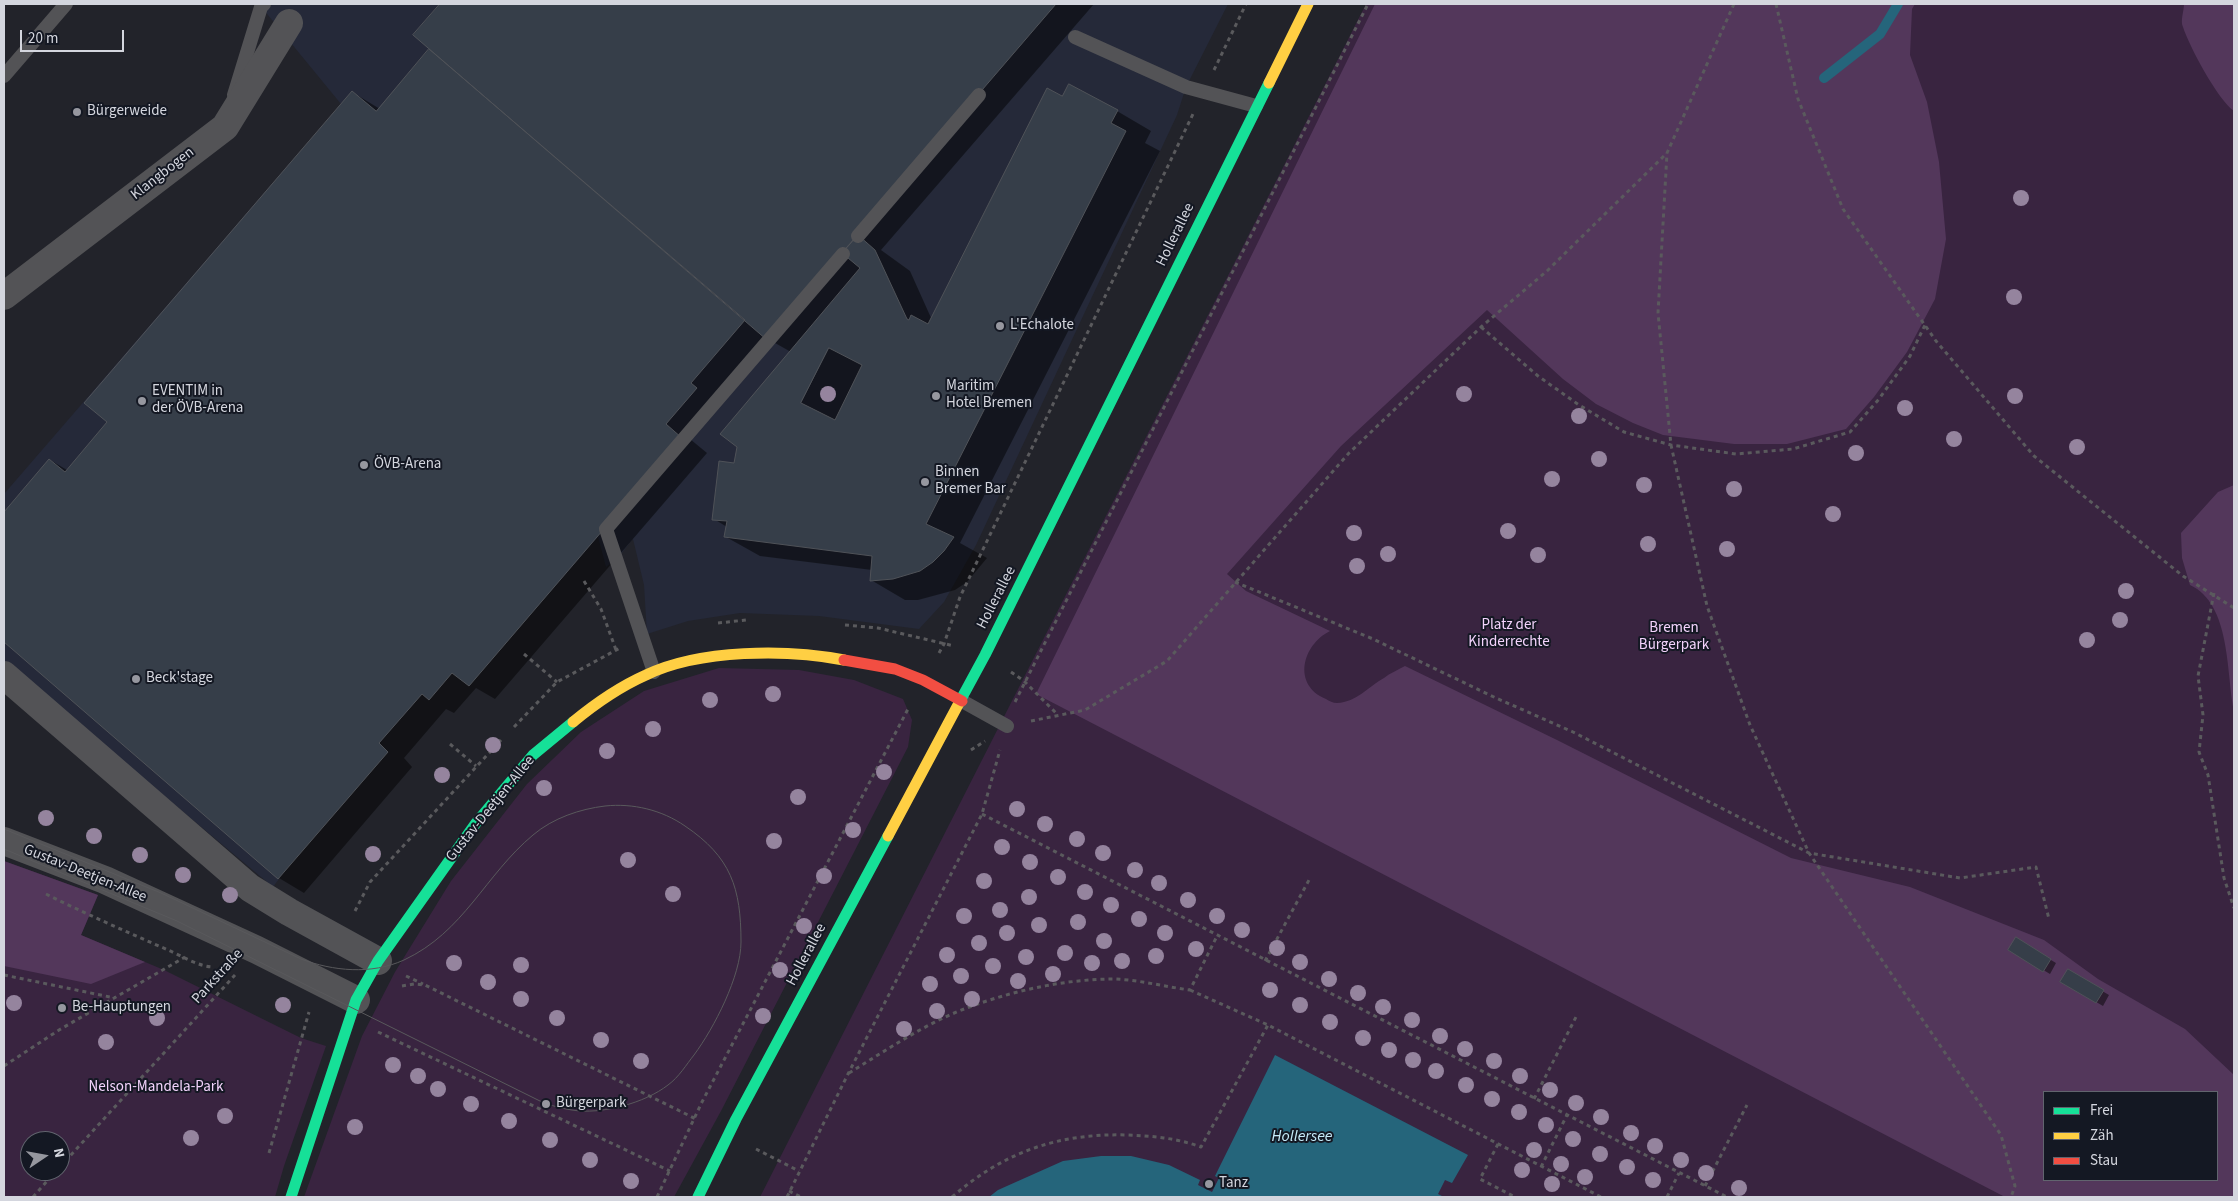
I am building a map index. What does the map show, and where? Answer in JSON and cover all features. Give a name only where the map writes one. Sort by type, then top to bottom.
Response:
[{"type":"main road","name":"Hollerallee","points":[[698,1197],[728,1135],[962,701],[1308,4]]},
{"type":"main road","name":"Gustav-Deetjen-Allee","points":[[291,1197],[352,1010],[378,961],[476,823],[533,755],[601,700],[654,672],[695,659],[765,652],[834,658],[895,669],[923,680],[962,701]]},
{"type":"street","name":"Klangbogen","points":[[4,296],[225,127],[289,23]]},
{"type":"street","points":[[4,675],[250,888],[289,912],[378,961]]},
{"type":"street","name":"Gustav-Deetjen-Allee","points":[[4,840],[105,880],[257,950],[352,1010]]},
{"type":"lane","points":[[4,76],[66,4]]},
{"type":"lane","points":[[225,127],[260,7],[264,4]]},
{"type":"lane","points":[[1075,37],[1186,87],[1256,106]]},
{"type":"lane","points":[[858,236],[979,95]]},
{"type":"lane","points":[[654,672],[606,529],[843,254]]},
{"type":"lane","points":[[962,701],[1007,726]]},
{"type":"path","points":[[656,1197],[695,1118],[923,680],[944,644],[960,597],[1246,4]]},
{"type":"path","points":[[787,1197],[982,814],[1007,726],[1024,681],[1368,4]]},
{"type":"path","points":[[1734,4],[1667,153],[1658,312],[1670,445],[1707,606],[1750,725],[1809,854],[2001,1135],[2015,1186],[2011,1197]]},
{"type":"path","points":[[1776,4],[1798,99],[1843,209],[1925,326],[2034,456],[2183,576],[2234,608]]},
{"type":"path","points":[[1007,726],[1085,710],[1167,661],[1349,454],[1481,327],[1547,271],[1667,153]]},
{"type":"path","points":[[1481,327],[1538,376],[1579,405],[1624,432],[1670,445],[1736,454],[1793,449],[1850,432],[1879,399],[1910,356],[1925,326]]},
{"type":"path","points":[[584,581],[601,609],[616,650]]},
{"type":"path","points":[[1235,582],[1373,639],[1496,698],[1574,732],[1809,854],[1960,878],[2036,868],[2049,919]]},
{"type":"path","points":[[2214,594],[2198,676],[2203,715],[2199,752],[2208,775],[2224,878],[2234,908]]},
{"type":"path","points":[[524,654],[557,682]]},
{"type":"path","points":[[1024,681],[1058,716]]},
{"type":"path","points":[[450,744],[476,766]]},
{"type":"path","points":[[982,814],[1727,1197]]},
{"type":"path","points":[[1266,961],[1309,880]]},
{"type":"path","points":[[41,891],[90,916],[208,967]]},
{"type":"path","points":[[1190,990],[1217,936]]},
{"type":"path","name":"Parkstraße","points":[[70,1156],[257,950]]},
{"type":"path","points":[[4,1066],[59,1030],[185,957]]},
{"type":"path","points":[[4,975],[115,998]]},
{"type":"path","points":[[848,1074],[907,1037],[959,1012],[1014,993],[1074,981],[1117,979],[1190,990],[1268,1025],[1601,1197]]},
{"type":"path","points":[[703,1186],[352,1010],[359,1001],[386,989],[414,984],[426,985],[695,1118],[799,1172]]},
{"type":"path","points":[[1534,1099],[1576,1017]]},
{"type":"path","points":[[952,1197],[998,1163],[1032,1147],[1070,1138],[1104,1134],[1145,1136],[1178,1139],[1201,1148],[1268,1025]]},
{"type":"path","points":[[268,1160],[301,1038]]},
{"type":"path","points":[[1706,1186],[1747,1105]]},
{"type":"path","points":[[1541,1166],[1566,1115]]},
{"type":"path","points":[[1498,1144],[1480,1179],[1515,1197]]},
{"type":"path","points":[[1667,1197],[1679,1173]]},
{"type":"path","points":[[33,1197],[47,1181]]},
{"type":"path","points":[[790,1191],[801,1197]]},
{"type":"shaded area","points":[[270,4],[1228,4],[1186,87],[1177,115],[976,545],[944,602],[919,629],[819,616],[740,613],[688,621],[647,634],[644,585],[633,539],[616,560],[606,567],[598,537],[469,686],[452,673],[429,700],[422,694],[380,743],[273,887],[4,662],[4,494],[341,104],[263,9]]},
{"type":"shaded area","points":[[1375,4],[1915,4],[1912,9],[1910,55],[1927,102],[1939,162],[1946,239],[1935,299],[1907,352],[1874,397],[1846,429],[1787,444],[1734,444],[1663,435],[1633,423],[1596,404],[1563,379],[1487,310],[1341,446],[1227,574],[1246,591],[1330,631],[1320,637],[1307,655],[1305,675],[1308,684],[1315,693],[1334,703],[1351,700],[1405,666],[1791,858],[1910,887],[2044,940],[2098,979],[2185,1029],[2234,1075],[2234,1197],[2005,1197],[1036,694]]},
{"type":"shaded area","points":[[2184,4],[2234,4],[2234,111],[2212,85],[2191,47],[2182,25]]},
{"type":"shaded area","points":[[2234,485],[2234,711],[2220,623],[2213,607],[2203,594],[2190,585],[2182,558],[2181,533],[2218,492]]},
{"type":"shaded area","points":[[4,861],[98,895],[81,935],[145,962],[91,984],[4,966]]},
{"type":"green space","name":"Bremen Bürgerpark","points":[[1366,4],[2234,4],[2234,1197],[760,1197]]},
{"type":"green space","points":[[719,668],[799,670],[854,680],[903,699],[912,720],[908,747],[721,1111],[674,1197],[304,1197],[362,1036],[395,972],[451,881],[527,784],[581,732],[644,691]]},
{"type":"green space","name":"Nelson-Mandela-Park","points":[[4,861],[98,895],[81,935],[164,970],[301,1038],[326,1046],[275,1197],[4,1197]]},
{"type":"water","name":"Hollersee","points":[[1275,1055],[1468,1155],[1452,1183],[1445,1180],[1438,1194],[1444,1197],[989,1197],[998,1190],[1063,1161],[1101,1156],[1131,1156],[1169,1165],[1200,1180],[1198,1185],[1212,1192],[1219,1178],[1215,1176]]},
{"type":"building","points":[[440,4],[1056,4],[767,340],[413,35]]},
{"type":"building","name":"ÖVB-Arena","points":[[429,49],[745,320],[691,383],[697,388],[666,424],[682,438],[469,686],[452,673],[429,700],[422,694],[379,743],[388,752],[278,879],[4,642],[4,512],[49,459],[65,472],[107,422],[84,403],[352,91],[376,111]]},
{"type":"building","points":[[1069,84],[1118,110],[1111,123],[1126,131],[926,524],[954,537],[944,551],[920,571],[893,579],[870,581],[872,556],[724,537],[727,521],[712,520],[719,461],[734,463],[737,447],[720,434],[860,268],[842,253],[858,235],[875,250],[907,319],[909,320],[911,315],[928,324],[1047,88],[1062,96]],"holes":[[[829,348],[862,365],[835,420],[801,403]]]},
{"type":"building","points":[[2016,937],[2051,959],[2043,972],[2008,950]]},
{"type":"building","points":[[2068,969],[2104,990],[2096,1003],[2060,982]]},
{"type":"waterway","points":[[1824,78],[1880,34],[1898,4]]},
{"type":"tram line","points":[[4,829],[161,893],[301,959],[339,969],[352,970],[391,965],[425,948],[459,919],[516,851],[533,835],[549,824],[567,815],[596,807],[616,805],[637,807],[657,812],[676,820],[701,838],[723,862],[730,875],[739,905],[740,956],[731,986],[710,1031],[694,1055],[672,1082],[647,1097],[622,1106],[596,1111],[569,1110],[546,1104],[177,921],[4,849]]},
{"type":"traffic: fast","points":[[959,703],[985,655],[1269,83]]},
{"type":"traffic: fast","points":[[291,1197],[356,1000],[378,961],[476,823],[533,755],[573,722]]},
{"type":"traffic: fast","points":[[698,1197],[736,1119],[888,836]]},
{"type":"traffic: slow","points":[[1269,83],[1308,4]]},
{"type":"traffic: slow","points":[[573,722],[590,708],[626,685],[668,666],[692,660],[717,656],[771,653],[821,656],[844,660]]},
{"type":"traffic: slow","points":[[888,836],[959,703]]},
{"type":"traffic: jam","points":[[844,660],[895,669],[923,680],[962,701]]},
{"type":"place","name":"Bürgerweide","points":[[77,112]]},
{"type":"place","name":"L'Echalote","points":[[1000,326]]},
{"type":"place","name":"Maritim Hotel Bremen","points":[[936,396]]},
{"type":"place","name":"EVENTIM in der ÖVB-Arena","points":[[142,401]]},
{"type":"place","name":"ÖVB-Arena","points":[[364,465]]},
{"type":"place","name":"Binnen Bremer Bar","points":[[925,482]]},
{"type":"place","name":"Beck'stage","points":[[136,679]]},
{"type":"place","name":"Be-Hauptungen","points":[[62,1008]]},
{"type":"place","name":"Bürgerpark","points":[[546,1104]]},
{"type":"place","name":"Tanz","points":[[1209,1184]]},
{"type":"park label","name":"Platz der Kinderrechte","points":[[1509,634]]}]
